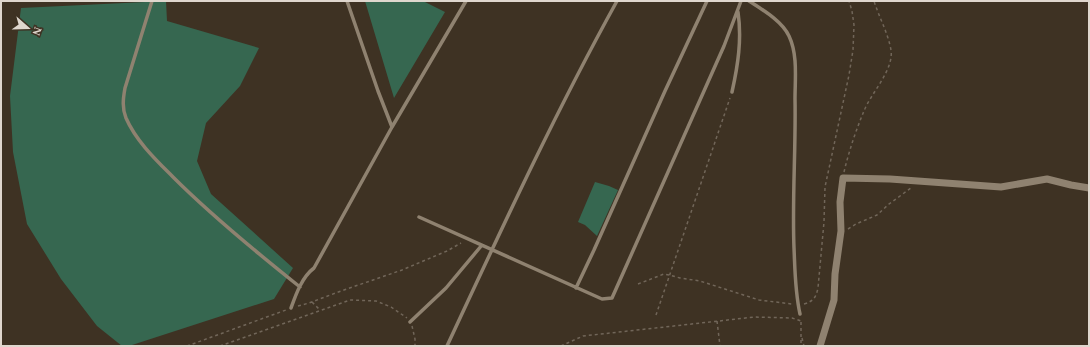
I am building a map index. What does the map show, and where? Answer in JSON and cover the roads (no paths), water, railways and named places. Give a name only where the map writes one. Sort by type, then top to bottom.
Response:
[{"type":"street","points":[[820,346],[834,300],[835,274],[841,231],[840,202],[843,178],[920,181],[1001,187],[1047,179],[1089,188]]},
{"type":"lane","points":[[152,1],[125,88],[123,99],[126,118],[133,132],[143,145],[188,192],[254,250],[300,287]]},
{"type":"lane","points":[[347,1],[392,127]]},
{"type":"lane","points":[[291,308],[300,287],[309,272],[314,268],[392,127],[466,1]]},
{"type":"lane","points":[[447,346],[538,154],[617,1]]},
{"type":"lane","points":[[576,288],[706,1]]},
{"type":"lane","points":[[420,217],[602,300],[612,298],[724,46],[741,1]]},
{"type":"lane","points":[[749,1],[782,25],[789,35],[793,46],[795,68],[794,229],[796,290],[800,314]]},
{"type":"lane","points":[[732,92],[739,60],[740,32],[738,10]]},
{"type":"lane","points":[[410,322],[446,288],[482,245]]}]
